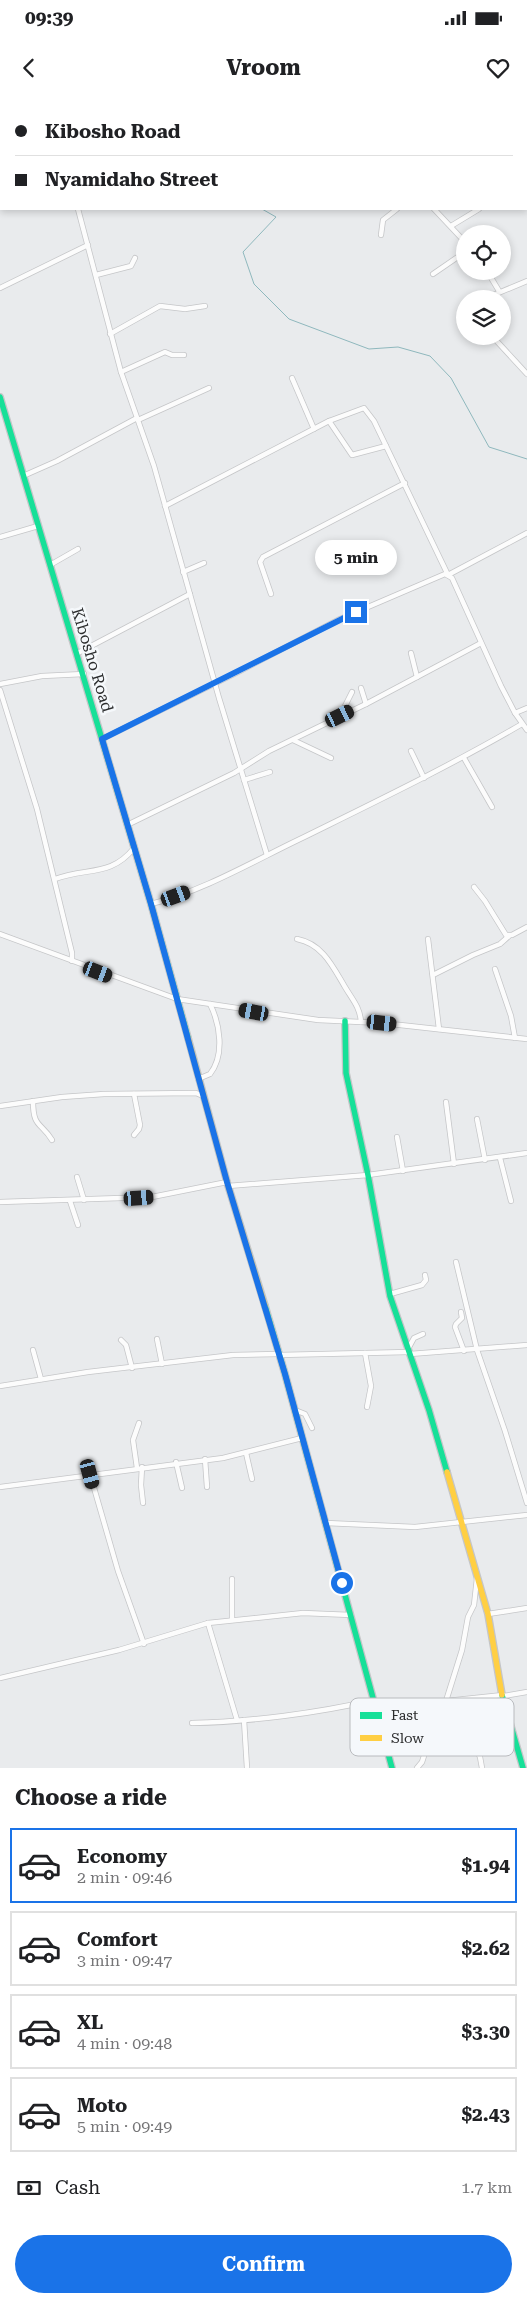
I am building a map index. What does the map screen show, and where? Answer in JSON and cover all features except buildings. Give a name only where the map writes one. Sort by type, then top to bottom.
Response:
[{"type":"street","points":[[78,210],[121,372],[165,506],[215,683],[267,855]]},
{"type":"street","points":[[381,235],[383,220],[396,210]]},
{"type":"street","points":[[435,210],[456,232]]},
{"type":"street","points":[[451,226],[477,210]]},
{"type":"street","points":[[0,288],[88,245]]},
{"type":"street","points":[[96,275],[131,266],[135,258]]},
{"type":"street","points":[[433,274],[456,258]]},
{"type":"street","points":[[502,290],[527,280]]},
{"type":"street","points":[[110,334],[160,306],[185,308],[205,306]]},
{"type":"street","points":[[500,345],[527,374]]},
{"type":"street","points":[[121,372],[165,352],[172,355],[184,355]]},
{"type":"street","points":[[292,378],[314,429]]},
{"type":"street","points":[[23,476],[57,461],[138,419],[209,388]]},
{"type":"street","name":"Kibosho Road","points":[[0,397],[151,904],[227,1184],[295,1410],[373,1698]]},
{"type":"street","points":[[165,506],[329,421],[364,408],[370,412],[515,713],[527,730]]},
{"type":"street","points":[[329,421],[352,455],[386,446]]},
{"type":"street","points":[[271,594],[260,562],[263,557],[405,483]]},
{"type":"street","points":[[0,538],[38,526]]},
{"type":"street","points":[[102,739],[340,619],[422,582],[448,575],[527,533]]},
{"type":"street","points":[[50,565],[78,549]]},
{"type":"street","points":[[183,572],[204,563]]},
{"type":"street","points":[[76,654],[190,594]]},
{"type":"street","points":[[127,825],[366,704],[481,643]]},
{"type":"street","points":[[411,653],[417,677]]},
{"type":"street","points":[[0,684],[42,676],[84,674]]},
{"type":"street","points":[[361,688],[366,704]]},
{"type":"street","points":[[0,690],[55,879],[71,947],[72,961]]},
{"type":"street","points":[[340,716],[352,692]]},
{"type":"street","points":[[515,713],[527,708]]},
{"type":"street","points":[[151,904],[188,892],[267,855],[464,758],[522,724]]},
{"type":"street","points":[[293,740],[331,758]]},
{"type":"street","points":[[411,751],[424,778]]},
{"type":"street","points":[[464,758],[492,807]]},
{"type":"street","points":[[244,780],[270,772]]},
{"type":"street","points":[[55,879],[118,864],[134,848]]},
{"type":"street","points":[[474,887],[485,901],[504,933],[509,936]]},
{"type":"street","points":[[433,975],[500,944],[509,936],[527,927]]},
{"type":"street","points":[[0,934],[177,1000],[280,1016],[439,1029],[527,1039]]},
{"type":"street","points":[[297,939],[315,947],[331,964],[357,1006],[361,1022]]},
{"type":"street","points":[[428,939],[439,1029]]},
{"type":"street","points":[[495,969],[511,1016],[515,1038]]},
{"type":"street","points":[[198,1079],[210,1074],[217,1060],[218,1024],[210,1004]]},
{"type":"street","points":[[345,1021],[346,1073],[368,1175],[390,1294],[429,1410],[478,1578],[488,1614],[494,1664],[504,1696]]},
{"type":"street","points":[[0,1106],[62,1096],[196,1093],[203,1096]]},
{"type":"street","points":[[134,1094],[140,1125],[134,1135]]},
{"type":"street","points":[[33,1101],[37,1124],[52,1140]]},
{"type":"street","points":[[446,1102],[454,1164]]},
{"type":"street","points":[[476,1119],[485,1160]]},
{"type":"street","points":[[397,1137],[403,1171]]},
{"type":"street","points":[[0,1202],[152,1197],[227,1184],[368,1175],[527,1153]]},
{"type":"street","points":[[500,1158],[511,1201]]},
{"type":"street","points":[[77,1177],[84,1200]]},
{"type":"street","points":[[70,1201],[78,1226]]},
{"type":"street","points":[[456,1262],[477,1350],[506,1431],[527,1503]]},
{"type":"street","points":[[390,1294],[422,1285],[426,1280],[425,1275]]},
{"type":"street","points":[[461,1312],[462,1320],[455,1327],[464,1351]]},
{"type":"street","points":[[409,1352],[414,1338],[423,1334]]},
{"type":"street","points":[[157,1339],[162,1364]]},
{"type":"street","points":[[120,1340],[126,1345],[132,1368]]},
{"type":"street","points":[[0,1386],[41,1379],[233,1355],[464,1351],[527,1346]]},
{"type":"street","points":[[33,1350],[41,1379]]},
{"type":"street","points":[[365,1353],[372,1386],[367,1408]]},
{"type":"street","points":[[295,1410],[305,1414],[312,1428]]},
{"type":"street","points":[[139,1423],[133,1440],[140,1467],[143,1503]]},
{"type":"street","points":[[0,1487],[246,1453],[302,1438]]},
{"type":"street","points":[[246,1453],[252,1479]]},
{"type":"street","points":[[205,1459],[207,1487]]},
{"type":"street","points":[[176,1462],[182,1488]]},
{"type":"street","points":[[90,1474],[118,1571],[144,1644]]},
{"type":"street","points":[[326,1523],[395,1527],[527,1515]]},
{"type":"street","points":[[447,1698],[462,1650],[468,1618],[474,1604],[478,1578]]},
{"type":"street","points":[[232,1579],[232,1620]]},
{"type":"street","points":[[488,1614],[527,1608]]},
{"type":"street","points":[[0,1678],[144,1644],[174,1632],[208,1623],[303,1613],[351,1615]]},
{"type":"street","points":[[208,1623],[237,1720]]},
{"type":"street","points":[[485,1698],[527,1692]]},
{"type":"street","points":[[192,1723],[244,1720],[350,1706]]},
{"type":"street","points":[[244,1720],[247,1768]]},
{"type":"street","points":[[514,1734],[523,1768]]},
{"type":"street","points":[[416,1768],[422,1762],[424,1756]]},
{"type":"waterway","points":[[264,210],[276,217],[243,252],[254,284],[289,319],[369,349],[398,347],[430,356],[451,378],[489,447],[527,459]]},
{"type":"traffic: fast","points":[[0,397],[151,904],[188,1038]]},
{"type":"traffic: fast","points":[[345,1021],[346,1073],[368,1175],[390,1296],[429,1410],[447,1472]]},
{"type":"traffic: fast","points":[[265,1306],[373,1698]]},
{"type":"traffic: fast","points":[[514,1737],[523,1768]]},
{"type":"traffic: fast","points":[[389,1756],[392,1768]]},
{"type":"traffic: slow","points":[[188,1038],[227,1182],[265,1306]]},
{"type":"traffic: slow","points":[[447,1472],[488,1614],[502,1695]]},
{"type":"route","points":[[342,1583],[285,1374],[227,1182],[188,1046],[151,904],[102,739],[356,612]]}]
